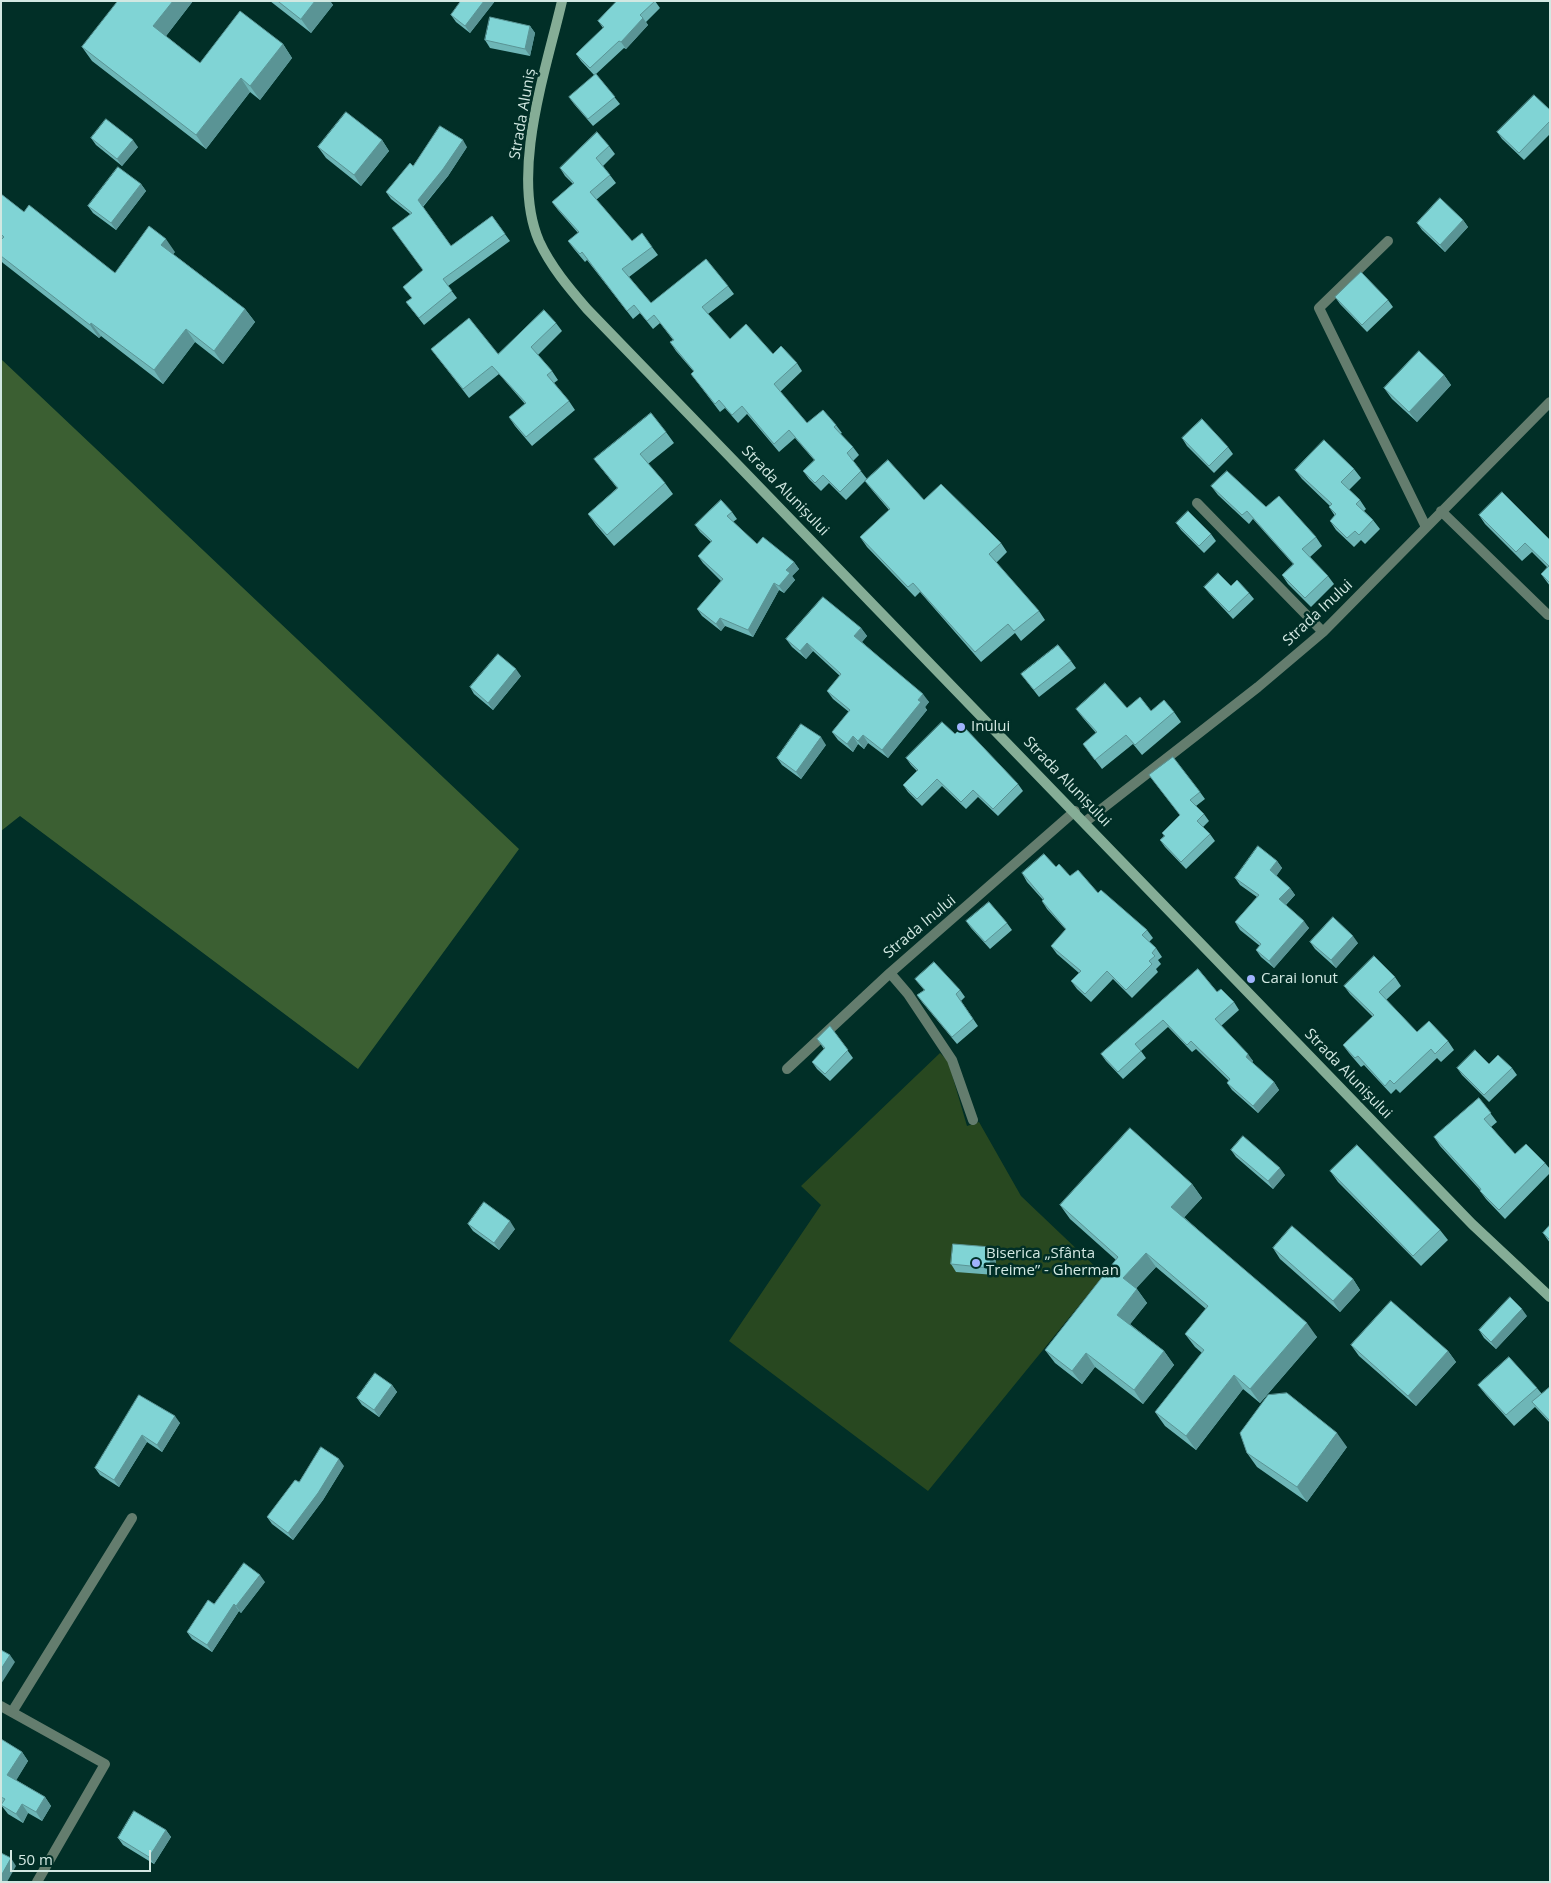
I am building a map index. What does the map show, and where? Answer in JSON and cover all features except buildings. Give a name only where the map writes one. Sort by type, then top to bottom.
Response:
[{"type":"main road","name":"Strada Aluniș","points":[[562,1],[535,120],[528,175],[528,197],[539,239],[548,259],[566,284]]},
{"type":"main road","name":"Strada Alunișului","points":[[566,284],[601,323],[1075,811],[1472,1224],[1550,1297]]},
{"type":"street","points":[[1388,241],[1319,308],[1426,527]]},
{"type":"street","name":"Strada Inului","points":[[1085,822],[1250,693],[1323,632],[1550,402]]},
{"type":"street","points":[[1197,503],[1323,632]]},
{"type":"street","points":[[1441,511],[1548,615]]},
{"type":"street","name":"Strada Inului","points":[[787,1068],[890,973],[1075,811]]},
{"type":"street","points":[[890,973],[908,994],[952,1060],[973,1120]]},
{"type":"street","points":[[12,1712],[132,1518]]},
{"type":"street","points":[[1,1706],[105,1764],[37,1882]]},
{"type":"green space","points":[[1,359],[519,849],[358,1069],[20,816],[1,831]]},
{"type":"green space","points":[[940,1053],[948,1061],[967,1126],[979,1122],[1021,1196],[1104,1275],[928,1491],[729,1341],[821,1205],[801,1186]]},
{"type":"place","name":"Inului","points":[[961,727]]},
{"type":"place","name":"Carai Ionut","points":[[1251,979]]},
{"type":"place","name":"Biserica „Sfânta Treime” - Gherman","points":[[976,1263]]}]
